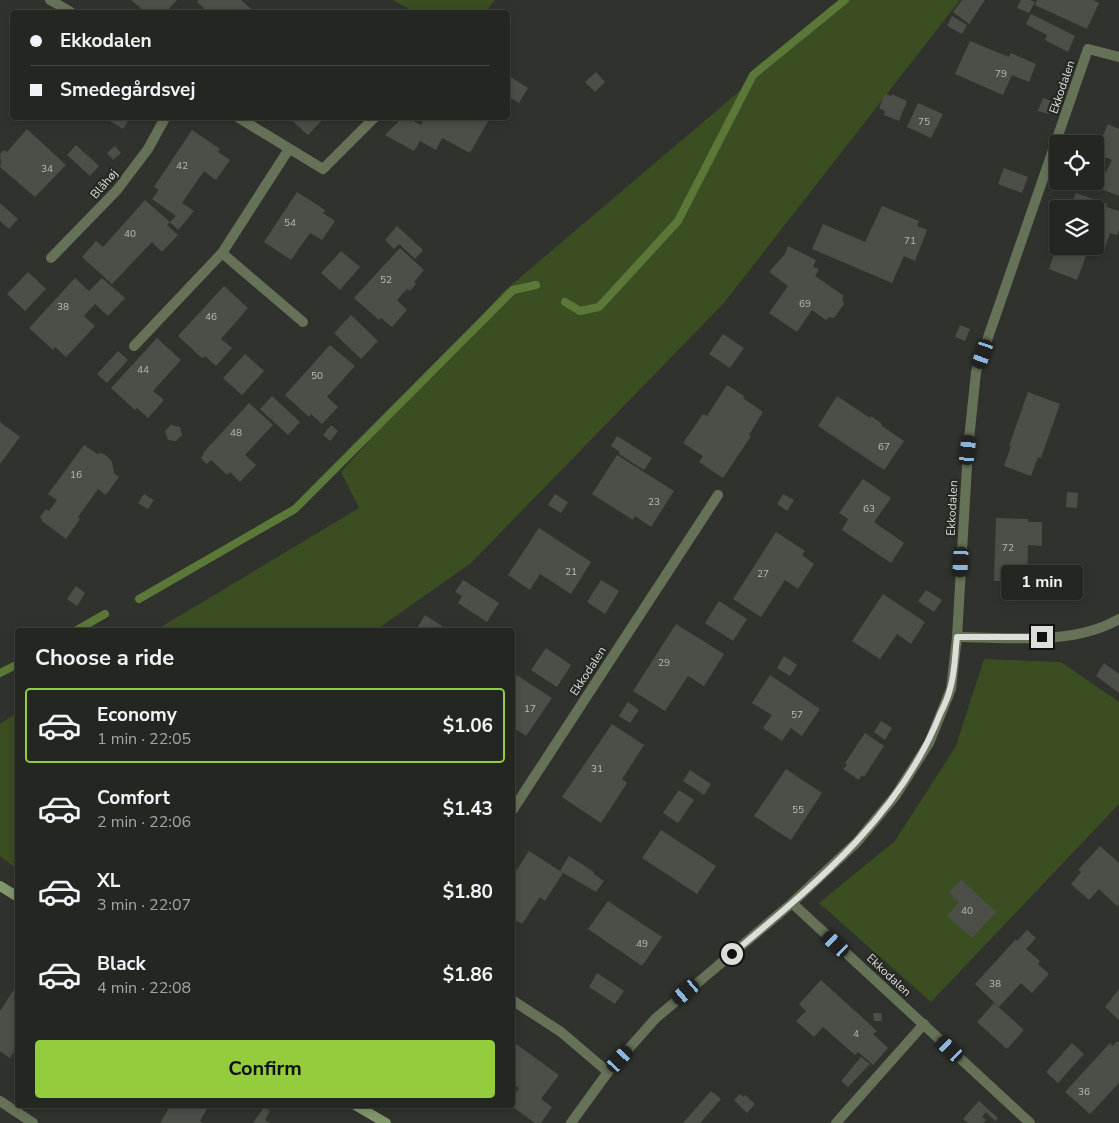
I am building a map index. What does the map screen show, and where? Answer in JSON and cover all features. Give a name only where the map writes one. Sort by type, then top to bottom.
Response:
[{"type":"street","points":[[50,0],[67,10]]},
{"type":"street","name":"Ekkodalen","points":[[571,1123],[608,1072],[656,1018],[792,903],[863,835],[896,795],[929,743],[950,689],[957,637],[968,450],[976,372],[1088,50],[1119,58]]},
{"type":"street","name":"Blåhøj","points":[[51,258],[117,190],[148,149],[164,120]]},
{"type":"street","points":[[242,120],[323,170],[372,120]]},
{"type":"street","points":[[134,346],[222,252],[289,149]]},
{"type":"street","points":[[222,252],[303,322]]},
{"type":"street","name":"Ekkodalen","points":[[515,806],[718,495]]},
{"type":"street","points":[[957,637],[1059,638],[1084,632],[1119,619]]},
{"type":"street","points":[[0,886],[15,896]]},
{"type":"street","name":"Ekkodalen","points":[[792,903],[1030,1123]]},
{"type":"street","points":[[515,1002],[561,1032],[608,1072]]},
{"type":"street","points":[[836,1123],[924,1024]]},
{"type":"street","points":[[0,1101],[33,1123]]},
{"type":"street","points":[[360,1108],[386,1123]]},
{"type":"green space","points":[[393,0],[495,0],[487,10],[410,10]]},
{"type":"green space","points":[[847,0],[960,0],[724,303],[471,563],[379,628],[159,628],[359,508],[341,472],[503,292]]},
{"type":"green space","points":[[984,659],[1061,662],[1119,702],[1119,804],[931,1002],[819,903],[895,841],[956,746]]},
{"type":"green space","points":[[15,714],[15,867],[0,856],[0,724]]},
{"type":"building","points":[[131,0],[177,0],[168,10],[143,10]]},
{"type":"building","points":[[199,0],[241,0],[253,10],[202,10],[204,8],[197,2]]},
{"type":"building","points":[[962,0],[985,0],[969,24],[953,12]]},
{"type":"building","points":[[1021,0],[1035,2],[1029,13],[1017,8]]},
{"type":"building","points":[[1037,0],[1093,0],[1099,3],[1087,29],[1035,5]]},
{"type":"building","points":[[1031,14],[1075,36],[1068,52],[1045,40],[1047,35],[1026,24]]},
{"type":"building","points":[[952,16],[967,25],[962,34],[947,26]]},
{"type":"building","points":[[970,41],[1009,57],[1011,53],[1036,64],[1029,82],[1012,75],[1003,95],[955,74]]},
{"type":"building","points":[[596,72],[605,82],[595,92],[585,82]]},
{"type":"building","points":[[510,77],[528,88],[519,103],[510,97]]},
{"type":"building","points":[[885,94],[892,96],[892,94],[907,101],[899,121],[884,115],[885,111],[879,108]]},
{"type":"building","points":[[1043,98],[1054,102],[1049,114],[1038,111]]},
{"type":"building","points":[[918,103],[943,114],[931,138],[907,127]]},
{"type":"building","points":[[108,120],[129,120],[123,129]]},
{"type":"building","points":[[291,120],[322,120],[308,135]]},
{"type":"building","points":[[400,120],[411,120],[421,125],[424,120],[489,120],[470,153],[442,138],[436,150],[420,141],[414,151],[385,135]]},
{"type":"building","points":[[1108,124],[1119,129],[1119,196],[1103,190],[1104,171],[1106,172],[1112,160],[1104,157],[1103,135]]},
{"type":"building","points":[[27,129],[66,165],[35,197],[0,167],[0,154],[4,150],[7,152]]},
{"type":"building","points":[[192,130],[220,149],[218,152],[230,160],[216,180],[204,171],[182,203],[194,211],[178,230],[170,222],[176,216],[152,199],[159,190],[154,187]]},
{"type":"building","points":[[76,145],[99,166],[90,176],[67,155]]},
{"type":"building","points":[[115,146],[121,153],[113,160],[107,153]]},
{"type":"building","points":[[1004,168],[1028,177],[1022,193],[998,184]]},
{"type":"building","points":[[297,192],[325,210],[323,213],[335,221],[322,240],[310,233],[291,260],[264,242]]},
{"type":"building","points":[[1076,193],[1096,200],[1073,200]]},
{"type":"building","points":[[145,200],[170,222],[167,225],[178,235],[162,252],[152,242],[112,284],[82,257],[96,241],[103,247]]},
{"type":"building","points":[[0,203],[18,219],[9,229],[0,221]]},
{"type":"building","points":[[1104,203],[1107,204],[1106,207],[1119,211],[1119,230],[1117,235],[1110,233],[1105,248]]},
{"type":"building","points":[[882,206],[919,221],[917,226],[927,230],[915,261],[904,256],[892,283],[812,249],[823,224],[865,242]]},
{"type":"building","points":[[397,226],[423,250],[415,259],[399,244],[394,249],[385,240]]},
{"type":"building","points":[[788,246],[816,260],[813,267],[819,269],[815,276],[844,296],[842,298],[844,304],[834,318],[829,317],[826,320],[812,310],[797,332],[769,313],[788,286],[769,272],[785,254]]},
{"type":"building","points":[[400,248],[424,270],[414,282],[416,284],[410,291],[407,289],[397,300],[407,310],[392,327],[381,318],[379,320],[354,298]]},
{"type":"building","points":[[341,251],[360,267],[340,290],[321,273]]},
{"type":"building","points":[[1054,255],[1086,256],[1077,280],[1049,269]]},
{"type":"building","points":[[28,272],[46,289],[25,311],[7,294]]},
{"type":"building","points":[[75,278],[89,291],[102,278],[125,298],[108,316],[95,304],[84,316],[95,326],[66,357],[55,347],[53,350],[29,328]]},
{"type":"building","points":[[224,286],[248,308],[221,339],[232,348],[216,366],[205,356],[202,358],[178,336]]},
{"type":"building","points":[[351,315],[378,341],[361,359],[334,333]]},
{"type":"building","points":[[960,325],[970,329],[965,341],[955,337]]},
{"type":"building","points":[[723,334],[744,348],[730,368],[709,354]]},
{"type":"building","points":[[157,338],[181,360],[153,391],[164,400],[148,418],[137,408],[135,410],[111,388]]},
{"type":"building","points":[[330,345],[355,366],[327,397],[338,407],[322,424],[311,414],[309,417],[285,395]]},
{"type":"building","points":[[118,351],[128,360],[107,383],[97,374]]},
{"type":"building","points":[[245,354],[264,371],[242,395],[223,378]]},
{"type":"building","points":[[727,385],[763,412],[749,435],[751,436],[723,478],[699,462],[703,456],[683,443],[703,414],[707,416]]},
{"type":"building","points":[[1028,392],[1060,404],[1041,458],[1038,457],[1031,476],[1004,466]]},
{"type":"building","points":[[272,396],[300,422],[288,435],[260,409]]},
{"type":"building","points":[[837,396],[870,418],[871,416],[904,441],[884,470],[818,426]]},
{"type":"building","points":[[249,403],[273,425],[245,455],[256,465],[240,482],[230,472],[227,475],[211,460],[207,464],[201,458],[203,453]]},
{"type":"building","points":[[0,422],[20,437],[0,464]]},
{"type":"building","points":[[171,425],[180,427],[182,435],[176,441],[168,440],[165,431]]},
{"type":"building","points":[[331,425],[338,431],[330,441],[323,435]]},
{"type":"building","points":[[617,436],[652,458],[644,470],[619,454],[620,452],[611,446]]},
{"type":"building","points":[[84,445],[97,454],[101,453],[107,456],[112,462],[114,473],[119,477],[106,495],[98,489],[78,517],[80,519],[66,539],[42,521],[40,517],[46,509],[49,511],[57,500],[48,494]]},
{"type":"building","points":[[617,455],[674,491],[651,527],[635,516],[633,520],[592,494]]},
{"type":"building","points":[[863,479],[891,498],[874,522],[904,543],[891,563],[842,530],[848,519],[839,513]]},
{"type":"building","points":[[1067,492],[1078,493],[1077,508],[1066,507]]},
{"type":"building","points":[[144,494],[154,500],[148,509],[138,503]]},
{"type":"building","points":[[555,494],[568,502],[561,513],[548,505]]},
{"type":"building","points":[[783,494],[794,500],[787,511],[777,504]]},
{"type":"building","points":[[996,518],[1028,519],[1028,522],[1042,522],[1042,546],[1028,545],[1027,582],[994,581]]},
{"type":"building","points":[[539,528],[591,562],[571,594],[540,574],[530,590],[508,575]]},
{"type":"building","points":[[776,532],[805,551],[802,555],[814,564],[798,589],[785,580],[761,617],[733,599]]},
{"type":"building","points":[[463,580],[499,603],[487,622],[458,603],[462,596],[455,592]]},
{"type":"building","points":[[601,580],[619,591],[605,614],[587,602]]},
{"type":"building","points":[[76,586],[85,593],[77,606],[67,599]]},
{"type":"building","points":[[926,590],[942,600],[934,612],[918,601]]},
{"type":"building","points":[[883,594],[925,622],[911,644],[897,634],[880,659],[852,641]]},
{"type":"building","points":[[719,601],[747,619],[733,641],[705,623]]},
{"type":"building","points":[[425,615],[445,628],[417,628]]},
{"type":"building","points":[[676,624],[724,654],[704,686],[688,676],[665,711],[633,691]]},
{"type":"building","points":[[546,648],[571,665],[557,687],[531,670]]},
{"type":"building","points":[[784,656],[797,665],[790,676],[777,668]]},
{"type":"building","points":[[1104,663],[1119,674],[1119,693],[1096,676]]},
{"type":"building","points":[[515,674],[552,698],[526,736],[515,729]]},
{"type":"building","points":[[770,675],[820,709],[802,736],[791,728],[782,741],[763,728],[772,715],[752,703]]},
{"type":"building","points":[[628,702],[639,710],[630,723],[619,716]]},
{"type":"building","points":[[881,721],[892,728],[885,740],[874,732]]},
{"type":"building","points":[[612,724],[644,745],[622,779],[627,783],[601,823],[562,797]]},
{"type":"building","points":[[865,733],[884,746],[864,777],[862,775],[859,780],[843,769]]},
{"type":"building","points":[[786,769],[822,793],[791,840],[754,816]]},
{"type":"building","points":[[690,770],[711,784],[704,795],[683,781]]},
{"type":"building","points":[[679,790],[694,800],[678,823],[663,813]]},
{"type":"building","points":[[661,830],[716,866],[697,894],[642,858]]},
{"type":"building","points":[[1100,846],[1119,863],[1119,904],[1117,906],[1099,889],[1089,900],[1071,884],[1081,872],[1078,870]]},
{"type":"building","points":[[529,851],[563,873],[545,901],[540,897],[522,924],[515,920],[515,872]]},
{"type":"building","points":[[569,856],[594,872],[604,881],[596,892],[560,871]]},
{"type":"building","points":[[961,879],[996,912],[972,938],[947,916],[959,902],[949,893]]},
{"type":"building","points":[[608,901],[662,937],[642,966],[588,929]]},
{"type":"building","points":[[1027,930],[1036,938],[1026,949],[1040,961],[1038,964],[1049,974],[1032,993],[1021,983],[999,1007],[975,984],[1016,939],[1017,941]]},
{"type":"building","points":[[597,973],[624,991],[615,1004],[589,987]]},
{"type":"building","points":[[821,980],[877,1031],[873,1034],[888,1048],[873,1065],[858,1052],[855,1055],[823,1027],[814,1037],[796,1021],[806,1011],[799,1004]]},
{"type":"building","points":[[15,988],[15,1050],[10,1058],[0,1051],[0,1011]]},
{"type":"building","points":[[1119,989],[1119,1020],[1105,1007]]},
{"type":"building","points":[[994,1003],[1024,1030],[1007,1049],[977,1022]]},
{"type":"building","points":[[873,1013],[881,1013],[882,1021],[874,1021]]},
{"type":"building","points":[[1117,1041],[1119,1043],[1119,1083],[1090,1114],[1065,1092],[1110,1043],[1113,1046]]},
{"type":"building","points":[[515,1043],[559,1075],[541,1099],[552,1107],[541,1123],[535,1123],[514,1108],[515,1094],[519,1088],[515,1085]]},
{"type":"building","points":[[1072,1043],[1084,1054],[1058,1083],[1046,1072]]},
{"type":"building","points":[[861,1057],[870,1064],[848,1087],[841,1081]]},
{"type":"building","points":[[711,1091],[721,1099],[700,1123],[683,1123]]},
{"type":"building","points":[[740,1094],[743,1097],[745,1095],[755,1104],[747,1113],[734,1100]]},
{"type":"building","points":[[979,1101],[998,1118],[995,1121],[986,1112],[982,1117],[986,1120],[983,1123],[968,1123],[963,1119]]},
{"type":"building","points":[[169,1108],[207,1109],[200,1121],[203,1123],[160,1123]]},
{"type":"building","points":[[263,1108],[270,1111],[265,1120],[270,1123],[253,1123]]},
{"type":"waterway","points":[[565,302],[580,311],[599,307],[678,221],[753,75],[845,0]]},
{"type":"waterway","points":[[139,599],[295,509],[513,290],[536,285]]},
{"type":"waterway","points":[[80,628],[105,614]]},
{"type":"waterway","points":[[0,673],[15,666]]},
{"type":"route","points":[[732,954],[792,903],[857,842],[896,795],[929,743],[950,689],[957,637],[1042,637]]}]
